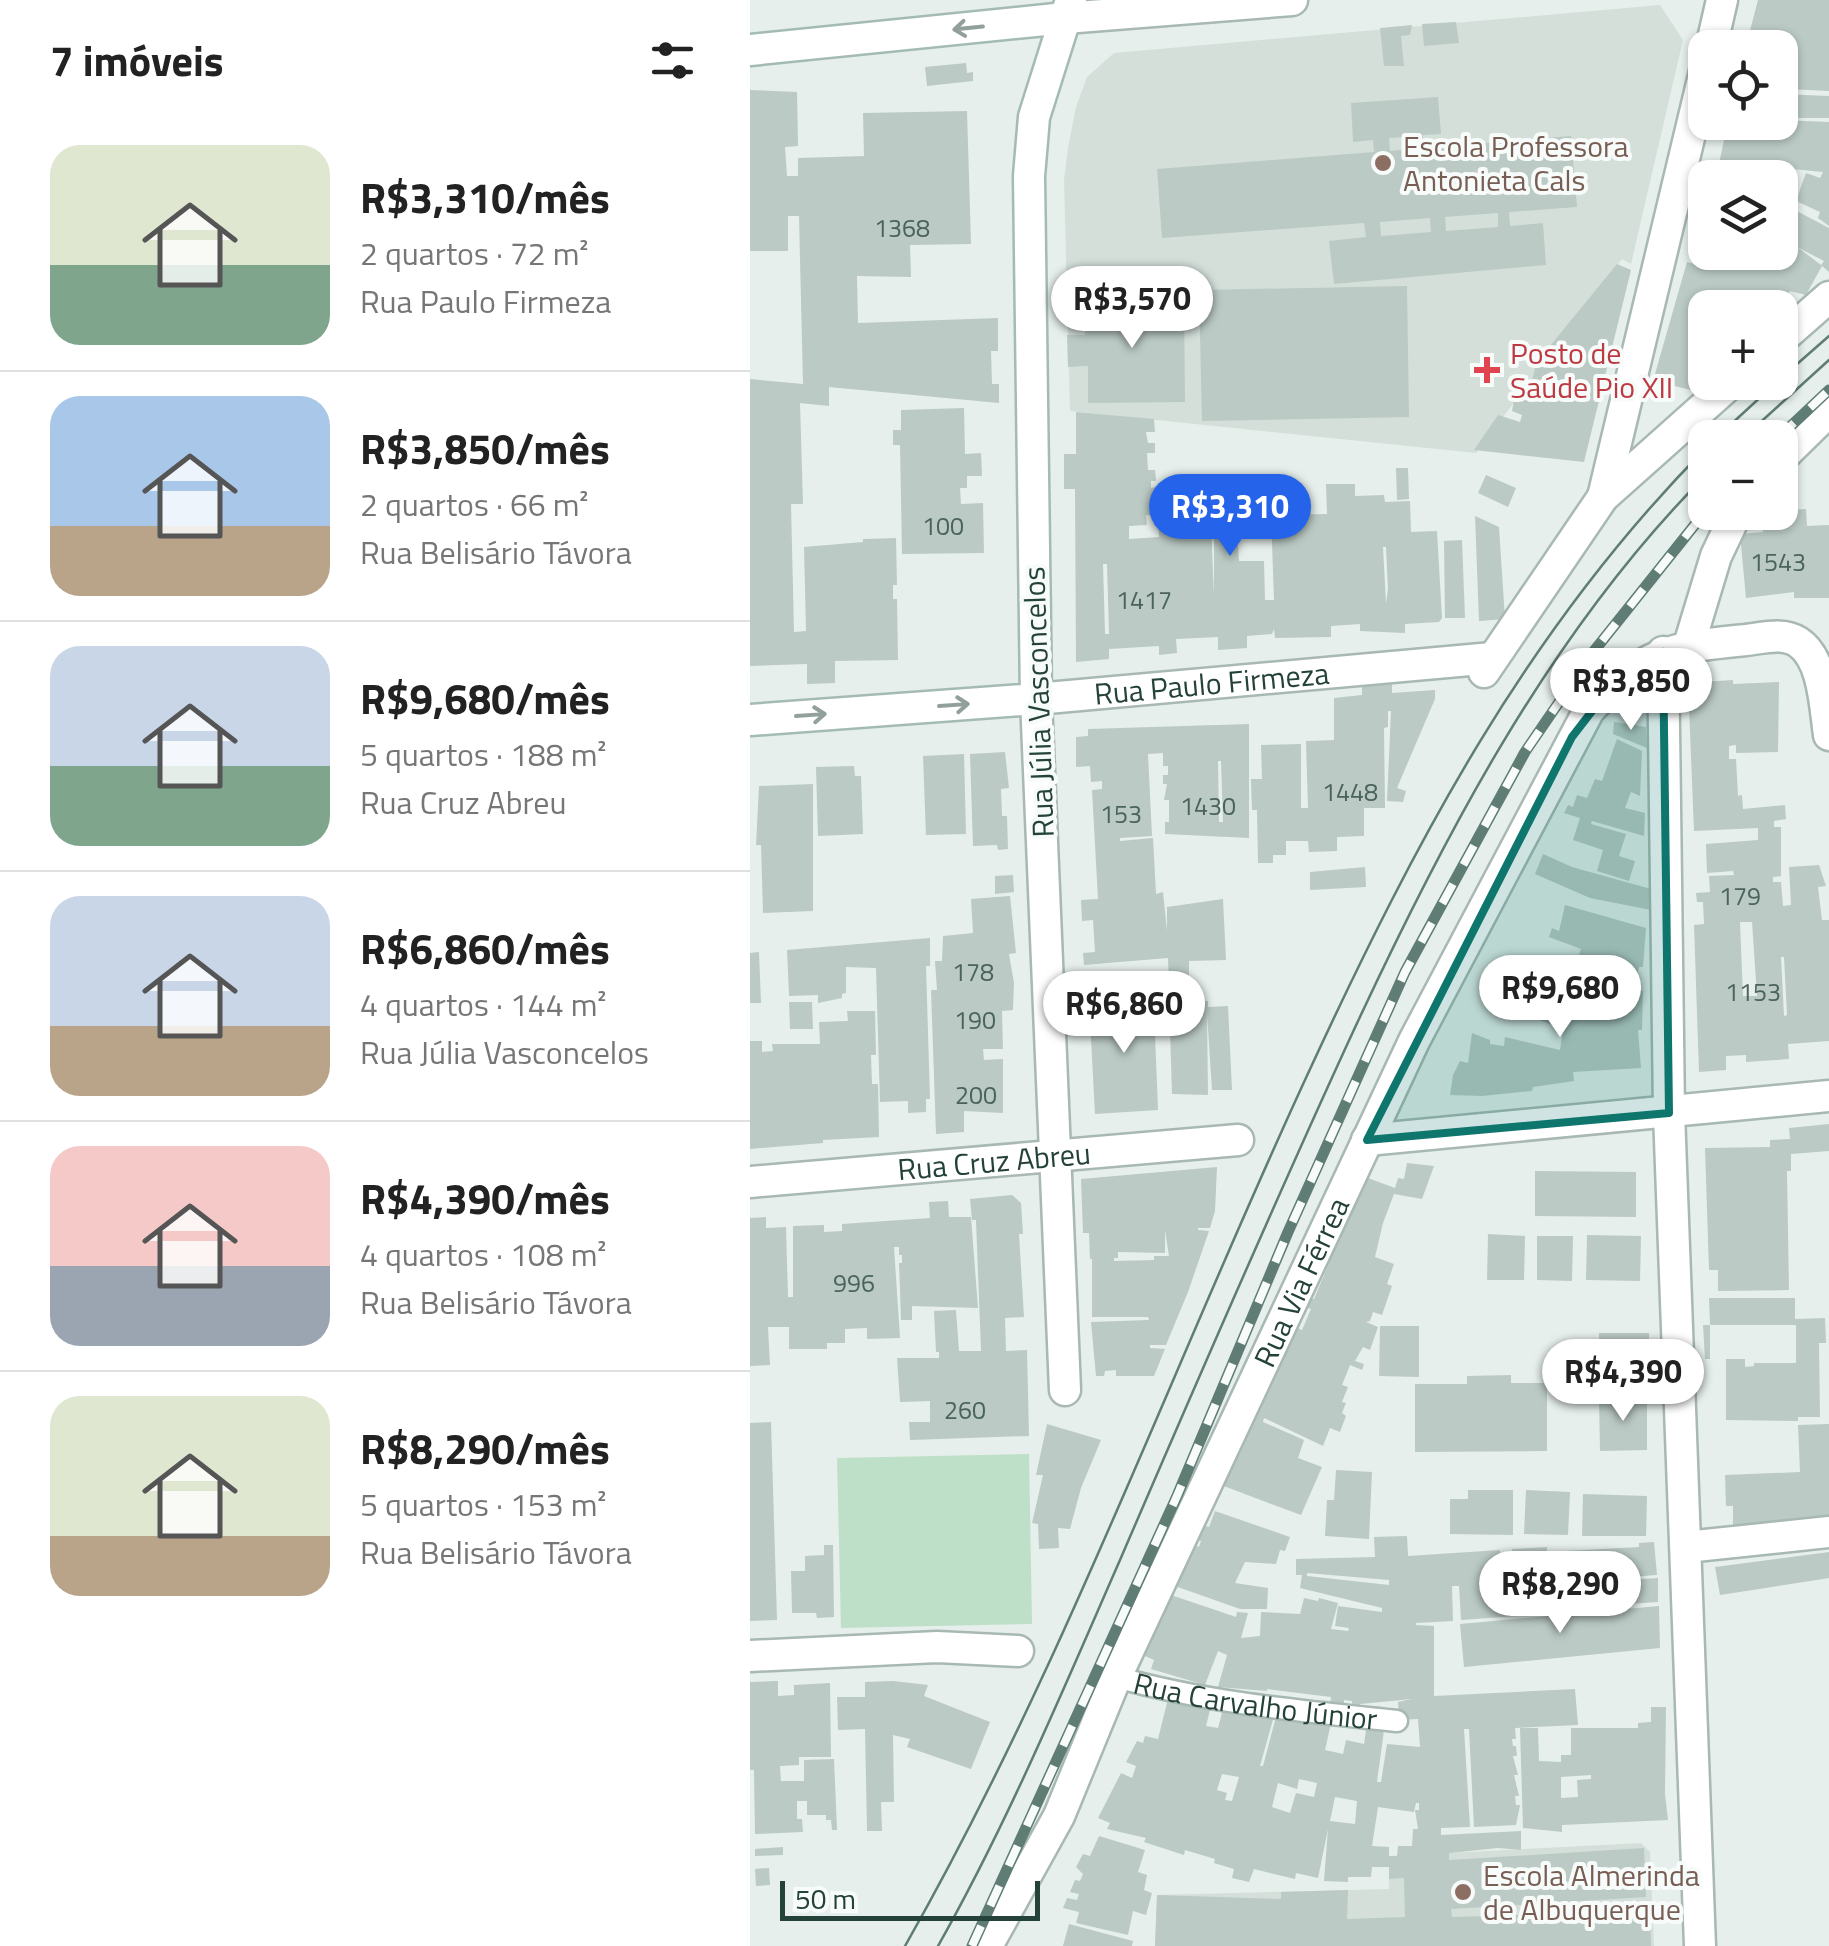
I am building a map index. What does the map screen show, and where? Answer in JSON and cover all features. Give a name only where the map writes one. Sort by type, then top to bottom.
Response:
[{"type":"street","points":[[750,50],[1068,9],[1292,0]]},
{"type":"street","points":[[1715,30],[1722,0]]},
{"type":"street","name":"Rua Júlia Vasconcelos","points":[[1065,1390],[1036,699],[1029,176],[1034,117],[1068,9]]},
{"type":"street","points":[[1604,497],[1689,140]]},
{"type":"street","points":[[1798,324],[1829,297]]},
{"type":"street","points":[[1604,497],[1712,400]]},
{"type":"street","points":[[1798,441],[1829,411]]},
{"type":"street","name":"Rua Paulo Firmeza","points":[[750,720],[1488,665],[1604,497]]},
{"type":"street","points":[[1700,1946],[1669,1112],[1676,649],[1728,530]]},
{"type":"street","points":[[1676,649],[1786,636],[1800,643],[1811,656],[1819,678],[1829,736]]},
{"type":"street","name":"Rua Via Férrea","points":[[986,1946],[1059,1816],[1116,1677],[1414,1041],[1572,737],[1589,710],[1613,684],[1676,649]]},
{"type":"street","points":[[1367,1140],[1829,1096]]},
{"type":"street","name":"Rua Cruz Abreu","points":[[750,1182],[1238,1140]]},
{"type":"street","points":[[1686,1546],[1829,1532]]},
{"type":"street","points":[[750,1656],[936,1647],[1018,1651]]},
{"type":"lane","name":"Rua Carvalho Júnior","points":[[1116,1677],[1167,1692],[1243,1704],[1397,1721]]},
{"type":"highlighted area","points":[[1663,652],[1669,1113],[1367,1140],[1572,737],[1613,684]]},
{"type":"shaded area","points":[[1660,5],[1683,40],[1631,264],[1622,259],[1476,453],[1070,411],[1064,180],[1076,107],[1087,77],[1114,53]]},
{"type":"shaded area","name":"Escola Almerinda de Albuquerque","points":[[1641,1843],[1650,1852],[1654,1946],[1155,1946],[1157,1895],[1389,1889],[1389,1856]]},
{"type":"green space","points":[[1029,1454],[1032,1624],[841,1628],[837,1458]]},
{"type":"building","points":[[1758,0],[1829,0],[1829,91],[1798,90],[1798,30],[1750,30]]},
{"type":"building","points":[[1456,22],[1459,43],[1424,46],[1422,24]]},
{"type":"building","points":[[1412,25],[1410,35],[1401,36],[1404,66],[1384,66],[1380,28]]},
{"type":"building","points":[[966,63],[967,73],[973,72],[973,81],[927,86],[925,67]]},
{"type":"building","points":[[750,90],[797,92],[798,146],[785,147],[787,176],[798,176],[798,158],[864,156],[863,113],[967,111],[971,244],[910,245],[911,277],[857,276],[858,323],[998,318],[998,351],[991,351],[992,384],[999,384],[999,403],[829,387],[829,406],[800,403],[803,504],[791,504],[794,632],[806,631],[804,547],[896,538],[897,585],[893,585],[893,599],[897,599],[898,660],[835,661],[835,683],[807,684],[807,664],[750,666],[750,379],[803,384],[799,216],[788,216],[788,251],[750,251]]},
{"type":"building","points":[[1798,95],[1829,96],[1829,118],[1798,118]]},
{"type":"building","points":[[1438,97],[1441,134],[1423,135],[1424,148],[1571,136],[1577,207],[1509,212],[1510,226],[1543,223],[1546,265],[1334,284],[1329,241],[1366,237],[1364,223],[1162,238],[1157,169],[1374,152],[1373,140],[1353,142],[1351,103]],"holes":[[[1407,137],[1407,149],[1390,151],[1389,138]],[[1498,213],[1498,227],[1446,231],[1445,217]],[[1430,218],[1431,232],[1381,236],[1380,222]]]},
{"type":"building","points":[[1798,121],[1829,122],[1829,226],[1818,218],[1820,212],[1798,202],[1806,173],[1820,178],[1823,172],[1798,170],[1798,160],[1720,160],[1724,140],[1798,140]]},
{"type":"building","points":[[1798,212],[1829,228],[1829,272],[1822,266],[1806,295],[1798,290],[1688,290],[1688,389],[1653,381],[1687,262],[1688,270],[1798,270],[1798,248],[1821,265],[1824,261],[1798,247]]},
{"type":"building","points":[[1617,264],[1631,270],[1584,462],[1474,450],[1498,415],[1520,422],[1522,415],[1512,411],[1515,394],[1527,398],[1541,357]]},
{"type":"building","points":[[1407,286],[1409,417],[1202,421],[1199,290]]},
{"type":"building","points":[[1184,299],[1185,402],[1088,403],[1088,366],[1068,367],[1067,335],[1085,335],[1085,300]]},
{"type":"building","points":[[964,408],[965,454],[981,453],[982,476],[967,476],[967,488],[960,488],[961,504],[983,503],[984,553],[902,554],[900,445],[893,445],[893,430],[901,430],[901,410]]},
{"type":"building","points":[[1076,412],[1154,419],[1155,432],[1146,432],[1148,443],[1155,443],[1155,453],[1147,453],[1148,470],[1155,470],[1156,481],[1151,481],[1151,488],[1156,487],[1156,498],[1152,497],[1152,506],[1210,501],[1214,596],[1214,531],[1237,530],[1239,561],[1264,561],[1265,600],[1274,600],[1271,515],[1327,514],[1326,484],[1355,484],[1355,496],[1384,495],[1385,502],[1410,501],[1411,532],[1437,531],[1442,618],[1439,622],[1405,624],[1405,633],[1360,631],[1360,624],[1331,626],[1331,637],[1275,638],[1274,629],[1272,634],[1247,636],[1247,648],[1218,650],[1218,637],[1176,639],[1177,653],[1159,655],[1159,646],[1109,649],[1109,659],[1076,662],[1075,489],[1064,489],[1064,454],[1076,454]],"holes":[[[1146,515],[1158,516],[1159,537],[1129,539],[1129,526],[1147,525]],[[1383,547],[1386,547],[1386,604]],[[1103,564],[1107,564],[1109,634],[1105,634]]]},
{"type":"building","points":[[1396,468],[1408,468],[1409,499],[1397,500]]},
{"type":"building","points":[[1486,475],[1516,488],[1508,507],[1478,493]]},
{"type":"building","points":[[1806,509],[1807,526],[1829,525],[1829,598],[1794,598],[1794,592],[1746,598],[1740,534],[1798,530],[1798,510]]},
{"type":"building","points":[[1475,516],[1499,527],[1505,619],[1479,621]]},
{"type":"building","points":[[1462,540],[1465,618],[1445,618],[1444,541]]},
{"type":"building","points":[[1779,682],[1778,752],[1736,753],[1736,745],[1729,746],[1729,759],[1736,759],[1738,796],[1742,795],[1743,809],[1785,805],[1786,819],[1774,821],[1774,827],[1781,827],[1781,876],[1773,877],[1773,882],[1781,882],[1783,906],[1791,905],[1789,867],[1819,865],[1826,886],[1818,887],[1822,920],[1829,920],[1829,1041],[1788,1044],[1789,1059],[1746,1062],[1746,1055],[1726,1056],[1726,1070],[1699,1072],[1694,925],[1704,924],[1703,902],[1697,902],[1696,893],[1710,892],[1709,876],[1734,875],[1733,871],[1707,873],[1706,844],[1758,840],[1758,828],[1694,831],[1688,683]],"holes":[[[1740,922],[1752,922],[1757,996],[1743,996]],[[1781,957],[1787,1015],[1784,1016]]]},
{"type":"building","points":[[1392,684],[1392,693],[1435,690],[1435,699],[1397,788],[1406,791],[1403,802],[1387,801],[1391,711],[1388,711],[1388,727],[1384,728],[1385,808],[1364,808],[1364,836],[1337,837],[1337,851],[1309,852],[1308,841],[1286,841],[1286,855],[1273,855],[1273,863],[1258,863],[1257,810],[1252,810],[1251,779],[1262,779],[1261,745],[1301,744],[1301,808],[1308,808],[1306,741],[1334,740],[1334,698],[1362,695],[1362,686]]},
{"type":"building","points":[[1614,722],[1646,727],[1647,748],[1613,734]]},
{"type":"building","points":[[1249,724],[1249,838],[1165,834],[1169,800],[1164,800],[1167,784],[1163,784],[1163,775],[1168,775],[1168,766],[1163,766],[1163,753],[1148,754],[1152,836],[1120,838],[1153,838],[1156,894],[1163,892],[1167,931],[1167,907],[1223,899],[1226,960],[1189,961],[1189,982],[1169,983],[1168,958],[1084,965],[1083,953],[1095,952],[1093,920],[1082,921],[1081,900],[1098,899],[1092,790],[1102,789],[1102,781],[1091,782],[1090,766],[1076,767],[1076,737],[1088,736],[1088,729]],"holes":[[[1221,761],[1223,822],[1219,822]]]},
{"type":"building","points":[[1617,739],[1642,751],[1640,796],[1631,792],[1625,808],[1645,813],[1644,836],[1592,821],[1591,824],[1626,834],[1619,856],[1635,861],[1629,881],[1597,871],[1603,850],[1573,840],[1580,818],[1564,813],[1568,805],[1573,807],[1577,795],[1587,798],[1595,779],[1602,781]]},
{"type":"building","points":[[1005,752],[1009,788],[1001,789],[1008,849],[998,850],[997,845],[973,846],[970,754]]},
{"type":"building","points":[[964,754],[966,834],[926,835],[923,756]]},
{"type":"building","points":[[854,766],[855,776],[861,776],[863,834],[818,836],[816,767]]},
{"type":"building","points":[[813,784],[813,911],[763,913],[761,845],[756,845],[759,786]]},
{"type":"building","points":[[1543,854],[1572,867],[1651,889],[1651,910],[1590,898],[1535,874]]},
{"type":"building","points":[[1365,867],[1366,887],[1310,890],[1310,872]]},
{"type":"building","points":[[1013,875],[1014,892],[995,894],[995,876]]},
{"type":"building","points":[[1010,896],[1016,953],[1009,954],[1013,1010],[1002,1011],[1003,1049],[983,1049],[984,1060],[1003,1059],[1003,1113],[964,1111],[964,1132],[936,1134],[931,990],[937,990],[935,961],[942,961],[943,936],[973,933],[971,899]]},
{"type":"building","points":[[1565,905],[1646,928],[1643,967],[1639,967],[1635,983],[1576,964],[1581,949],[1549,937],[1552,928],[1559,931]]},
{"type":"building","points":[[930,938],[930,966],[926,966],[930,1099],[926,1099],[926,1112],[908,1113],[908,1101],[880,1102],[876,968],[846,967],[846,993],[842,998],[818,1003],[818,995],[789,996],[787,950]]},
{"type":"building","points":[[759,952],[761,1003],[750,1003],[750,953]]},
{"type":"building","points":[[1554,965],[1643,991],[1642,1030],[1638,1030],[1641,1068],[1573,1072],[1574,1081],[1533,1087],[1532,1091],[1450,1095],[1460,1061],[1468,1063],[1472,1033],[1490,1040],[1490,1044],[1504,1046],[1505,1037],[1560,1050],[1563,1029],[1531,1017],[1534,1008],[1523,1005],[1526,997],[1563,1010],[1568,992],[1547,987]]},
{"type":"building","points":[[1195,996],[1196,1002],[1208,1001],[1208,1007],[1228,1006],[1232,1090],[1212,1090],[1207,1013],[1208,1095],[1172,1094],[1169,997]]},
{"type":"building","points":[[1148,998],[1149,1009],[1154,1009],[1158,1110],[1095,1114],[1089,1002]]},
{"type":"building","points":[[789,1002],[812,1002],[813,1029],[790,1029]]},
{"type":"building","points":[[847,1011],[875,1011],[876,1055],[871,1055],[872,1084],[878,1084],[879,1137],[750,1149],[750,1041],[762,1041],[762,1052],[773,1051],[772,1044],[820,1044],[819,1022],[848,1021]]},
{"type":"building","points":[[1829,1124],[1829,1151],[1791,1154],[1791,1171],[1787,1171],[1789,1290],[1718,1291],[1718,1270],[1709,1270],[1705,1148],[1770,1147],[1770,1140],[1790,1139],[1789,1128]]},
{"type":"building","points":[[1407,1163],[1434,1166],[1422,1199],[1394,1194],[1383,1223],[1375,1257],[1394,1264],[1387,1284],[1392,1286],[1382,1315],[1373,1312],[1366,1322],[1378,1327],[1370,1350],[1363,1347],[1355,1361],[1364,1364],[1362,1370],[1350,1365],[1342,1385],[1348,1387],[1342,1402],[1346,1403],[1342,1413],[1346,1416],[1340,1432],[1330,1428],[1323,1446],[1264,1418],[1263,1422],[1304,1440],[1298,1458],[1322,1467],[1301,1515],[1221,1485],[1278,1356],[1283,1359],[1295,1334],[1288,1331],[1291,1325],[1302,1330],[1311,1309],[1300,1305],[1304,1296],[1314,1299],[1331,1258],[1322,1255],[1357,1174],[1395,1188],[1398,1178],[1404,1179]]},
{"type":"building","points":[[1217,1167],[1215,1211],[1210,1228],[1198,1228],[1209,1231],[1188,1292],[1166,1345],[1150,1345],[1165,1349],[1154,1376],[1116,1376],[1116,1370],[1096,1376],[1091,1322],[1149,1320],[1092,1317],[1092,1259],[1089,1233],[1083,1233],[1081,1179]],"holes":[[[1165,1230],[1169,1256],[1154,1256],[1154,1260],[1114,1261],[1118,1252],[1165,1253]]]},
{"type":"building","points":[[1535,1171],[1636,1172],[1636,1217],[1535,1216]]},
{"type":"building","points":[[1012,1195],[1021,1203],[1024,1317],[1005,1318],[1006,1351],[1027,1350],[1029,1436],[910,1440],[909,1422],[930,1422],[930,1401],[900,1402],[897,1358],[939,1358],[934,1311],[956,1310],[959,1351],[981,1351],[976,1220],[972,1220],[970,1199]]},
{"type":"building","points":[[948,1201],[949,1217],[971,1217],[978,1308],[912,1306],[912,1320],[901,1320],[902,1255],[899,1247],[894,1247],[900,1338],[867,1339],[867,1328],[845,1329],[845,1343],[827,1343],[827,1349],[789,1349],[789,1327],[768,1327],[770,1365],[750,1366],[750,1218],[766,1217],[766,1228],[786,1227],[788,1297],[793,1297],[793,1226],[824,1225],[824,1232],[842,1231],[842,1224],[930,1218],[929,1202]]},
{"type":"building","points":[[1488,1234],[1525,1236],[1524,1280],[1487,1280]]},
{"type":"building","points":[[1587,1235],[1641,1236],[1640,1281],[1586,1280]]},
{"type":"building","points":[[1537,1236],[1573,1236],[1572,1281],[1537,1280]]},
{"type":"building","points":[[1709,1298],[1795,1298],[1795,1319],[1825,1318],[1826,1343],[1819,1343],[1820,1417],[1798,1417],[1798,1421],[1726,1420],[1726,1359],[1745,1359],[1745,1367],[1754,1363],[1796,1363],[1796,1325],[1710,1325]]},
{"type":"building","points":[[1703,1325],[1710,1325],[1710,1359],[1705,1359]]},
{"type":"building","points":[[1380,1326],[1419,1326],[1419,1377],[1379,1376]]},
{"type":"building","points":[[1599,1333],[1649,1333],[1649,1386],[1600,1386]]},
{"type":"building","points":[[1511,1375],[1511,1383],[1547,1383],[1547,1451],[1415,1452],[1415,1384],[1467,1384],[1467,1376]]},
{"type":"building","points":[[1647,1398],[1647,1450],[1600,1451],[1599,1399]]},
{"type":"building","points":[[771,1422],[777,1620],[750,1621],[750,1423]]},
{"type":"building","points":[[1047,1424],[1101,1440],[1081,1488],[1070,1529],[1058,1528],[1059,1548],[1039,1549],[1038,1524],[1032,1523],[1043,1475],[1036,1475]]},
{"type":"building","points":[[1829,1424],[1829,1529],[1733,1531],[1733,1506],[1726,1506],[1725,1475],[1800,1472],[1798,1425]]},
{"type":"building","points":[[1336,1470],[1372,1472],[1369,1539],[1325,1536],[1327,1500],[1334,1500]]},
{"type":"building","points":[[1468,1490],[1513,1490],[1513,1535],[1450,1534],[1450,1499],[1468,1499]]},
{"type":"building","points":[[1526,1490],[1570,1492],[1568,1535],[1524,1534]]},
{"type":"building","points":[[1583,1494],[1647,1496],[1646,1536],[1582,1536]]},
{"type":"building","points":[[1215,1511],[1290,1537],[1276,1564],[1245,1562],[1235,1583],[1268,1588],[1267,1609],[1240,1609],[1172,1585],[1193,1544],[1199,1547],[1201,1541],[1196,1539],[1202,1525],[1209,1527]]},
{"type":"building","points":[[1407,1536],[1408,1556],[1500,1550],[1501,1568],[1512,1568],[1512,1549],[1547,1547],[1547,1552],[1639,1547],[1639,1543],[1654,1542],[1657,1575],[1516,1585],[1517,1616],[1461,1620],[1459,1586],[1452,1586],[1453,1621],[1416,1623],[1434,1626],[1434,1696],[1575,1689],[1578,1725],[1515,1728],[1516,1739],[1512,1739],[1517,1756],[1513,1756],[1518,1775],[1514,1775],[1519,1796],[1515,1796],[1516,1805],[1520,1805],[1516,1825],[1474,1827],[1469,1729],[1464,1729],[1470,1827],[1441,1828],[1441,1835],[1521,1831],[1521,1850],[1449,1853],[1449,1860],[1644,1848],[1646,1897],[1451,1909],[1452,1917],[1650,1911],[1651,1946],[1155,1946],[1157,1895],[1281,1899],[1281,1892],[1348,1890],[1347,1919],[1405,1917],[1404,1878],[1389,1879],[1389,1867],[1372,1867],[1371,1877],[1348,1877],[1348,1882],[1324,1881],[1328,1829],[1318,1878],[1296,1873],[1295,1879],[1254,1869],[1249,1882],[1232,1878],[1234,1869],[1214,1863],[1215,1859],[1185,1850],[1184,1855],[1144,1842],[1146,1838],[1107,1829],[1110,1823],[1098,1818],[1121,1773],[1132,1778],[1136,1766],[1126,1762],[1137,1741],[1143,1743],[1145,1736],[1158,1739],[1169,1695],[1211,1706],[1206,1726],[1218,1728],[1224,1705],[1274,1716],[1260,1766],[1277,1713],[1332,1719],[1325,1750],[1343,1754],[1346,1740],[1364,1744],[1367,1724],[1385,1723],[1377,1782],[1381,1782],[1387,1744],[1420,1747],[1418,1719],[1399,1720],[1398,1702],[1412,1699],[1360,1707],[1344,1700],[1344,1706],[1330,1706],[1331,1697],[1218,1687],[1227,1655],[1218,1651],[1205,1685],[1151,1669],[1154,1660],[1145,1656],[1171,1595],[1236,1617],[1237,1612],[1248,1613],[1241,1638],[1260,1636],[1261,1612],[1300,1614],[1304,1598],[1338,1603],[1331,1629],[1348,1631],[1349,1628],[1335,1626],[1338,1606],[1382,1612],[1382,1608],[1300,1588],[1302,1575],[1296,1575],[1296,1559],[1375,1557],[1374,1537]],"holes":[[[1307,1576],[1389,1580],[1389,1585]],[[1222,1774],[1239,1777],[1232,1801],[1225,1800],[1227,1793],[1217,1790]],[[1299,1779],[1317,1783],[1314,1797],[1296,1793],[1290,1813],[1272,1807],[1278,1783],[1297,1789]],[[1335,1797],[1357,1801],[1355,1824],[1330,1821]],[[1416,1803],[1419,1803],[1419,1810],[1415,1810],[1418,1829],[1413,1829],[1412,1846],[1398,1846],[1397,1856],[1389,1856],[1389,1847],[1372,1846],[1378,1807],[1414,1812]]]},
{"type":"building","points":[[824,1545],[833,1545],[834,1617],[792,1613],[791,1571],[805,1571],[805,1556],[824,1555]]},
{"type":"building","points":[[1829,1552],[1829,1578],[1720,1595],[1715,1567]]},
{"type":"building","points":[[1658,1578],[1658,1602],[1547,1609],[1547,1585]]},
{"type":"building","points":[[1659,1606],[1660,1648],[1464,1667],[1460,1624]]},
{"type":"building","points":[[778,1681],[778,1696],[794,1695],[794,1685],[830,1683],[831,1757],[799,1757],[799,1765],[780,1766],[781,1781],[804,1781],[804,1760],[834,1759],[837,1830],[832,1830],[826,1815],[807,1815],[807,1801],[797,1801],[797,1819],[802,1819],[803,1832],[755,1834],[750,1682]]},
{"type":"building","points":[[865,1682],[928,1685],[924,1696],[990,1722],[971,1769],[907,1747],[910,1739],[893,1735],[894,1802],[881,1802],[882,1831],[867,1831],[865,1729],[838,1730],[837,1697],[865,1697]]},
{"type":"building","points":[[1651,1707],[1666,1707],[1668,1820],[1562,1825],[1562,1832],[1523,1828],[1520,1728],[1538,1728],[1539,1761],[1561,1762],[1561,1755],[1571,1755],[1571,1728],[1638,1728],[1638,1723],[1651,1722]],"holes":[[[1591,1775],[1591,1779],[1577,1780],[1578,1797],[1561,1798],[1561,1777]]]},
{"type":"building","points":[[1099,1836],[1145,1850],[1138,1872],[1147,1875],[1144,1890],[1152,1893],[1146,1915],[1133,1911],[1128,1935],[1076,1923],[1079,1912],[1063,1908],[1067,1898],[1077,1900],[1079,1894],[1070,1892],[1083,1874],[1076,1867],[1083,1854],[1090,1856]]},
{"type":"building","points":[[783,1847],[783,1855],[755,1856],[755,1849]]},
{"type":"building","points":[[769,1868],[770,1885],[756,1886],[755,1869]]},
{"type":"building","points":[[1069,1924],[1133,1941],[1132,1946],[1063,1946]]},
{"type":"tram line","points":[[1798,363],[1829,336]]},
{"type":"tram line","points":[[1763,420],[1829,360]]},
{"type":"tram line","points":[[1736,420],[1757,400]]},
{"type":"tram line","points":[[905,1946],[1017,1731],[1261,1177],[1392,900],[1481,740],[1530,664],[1583,590],[1688,467]]},
{"type":"tram line","points":[[938,1946],[1034,1755],[1288,1175],[1419,895],[1501,745],[1546,673],[1595,604],[1688,494]]},
{"type":"railway","points":[[1797,420],[1829,390]]},
{"type":"railway","points":[[972,1946],[1177,1496],[1288,1232],[1405,972],[1525,752],[1594,651],[1691,530]]},
{"type":"place","name":"Escola Professora Antonieta Cals","points":[[1383,163]]},
{"type":"place","name":"Posto de Saúde Pio XII","points":[[1487,370]]},
{"type":"place","name":"Escola Almerinda de Albuquerque","points":[[1463,1892]]}]
